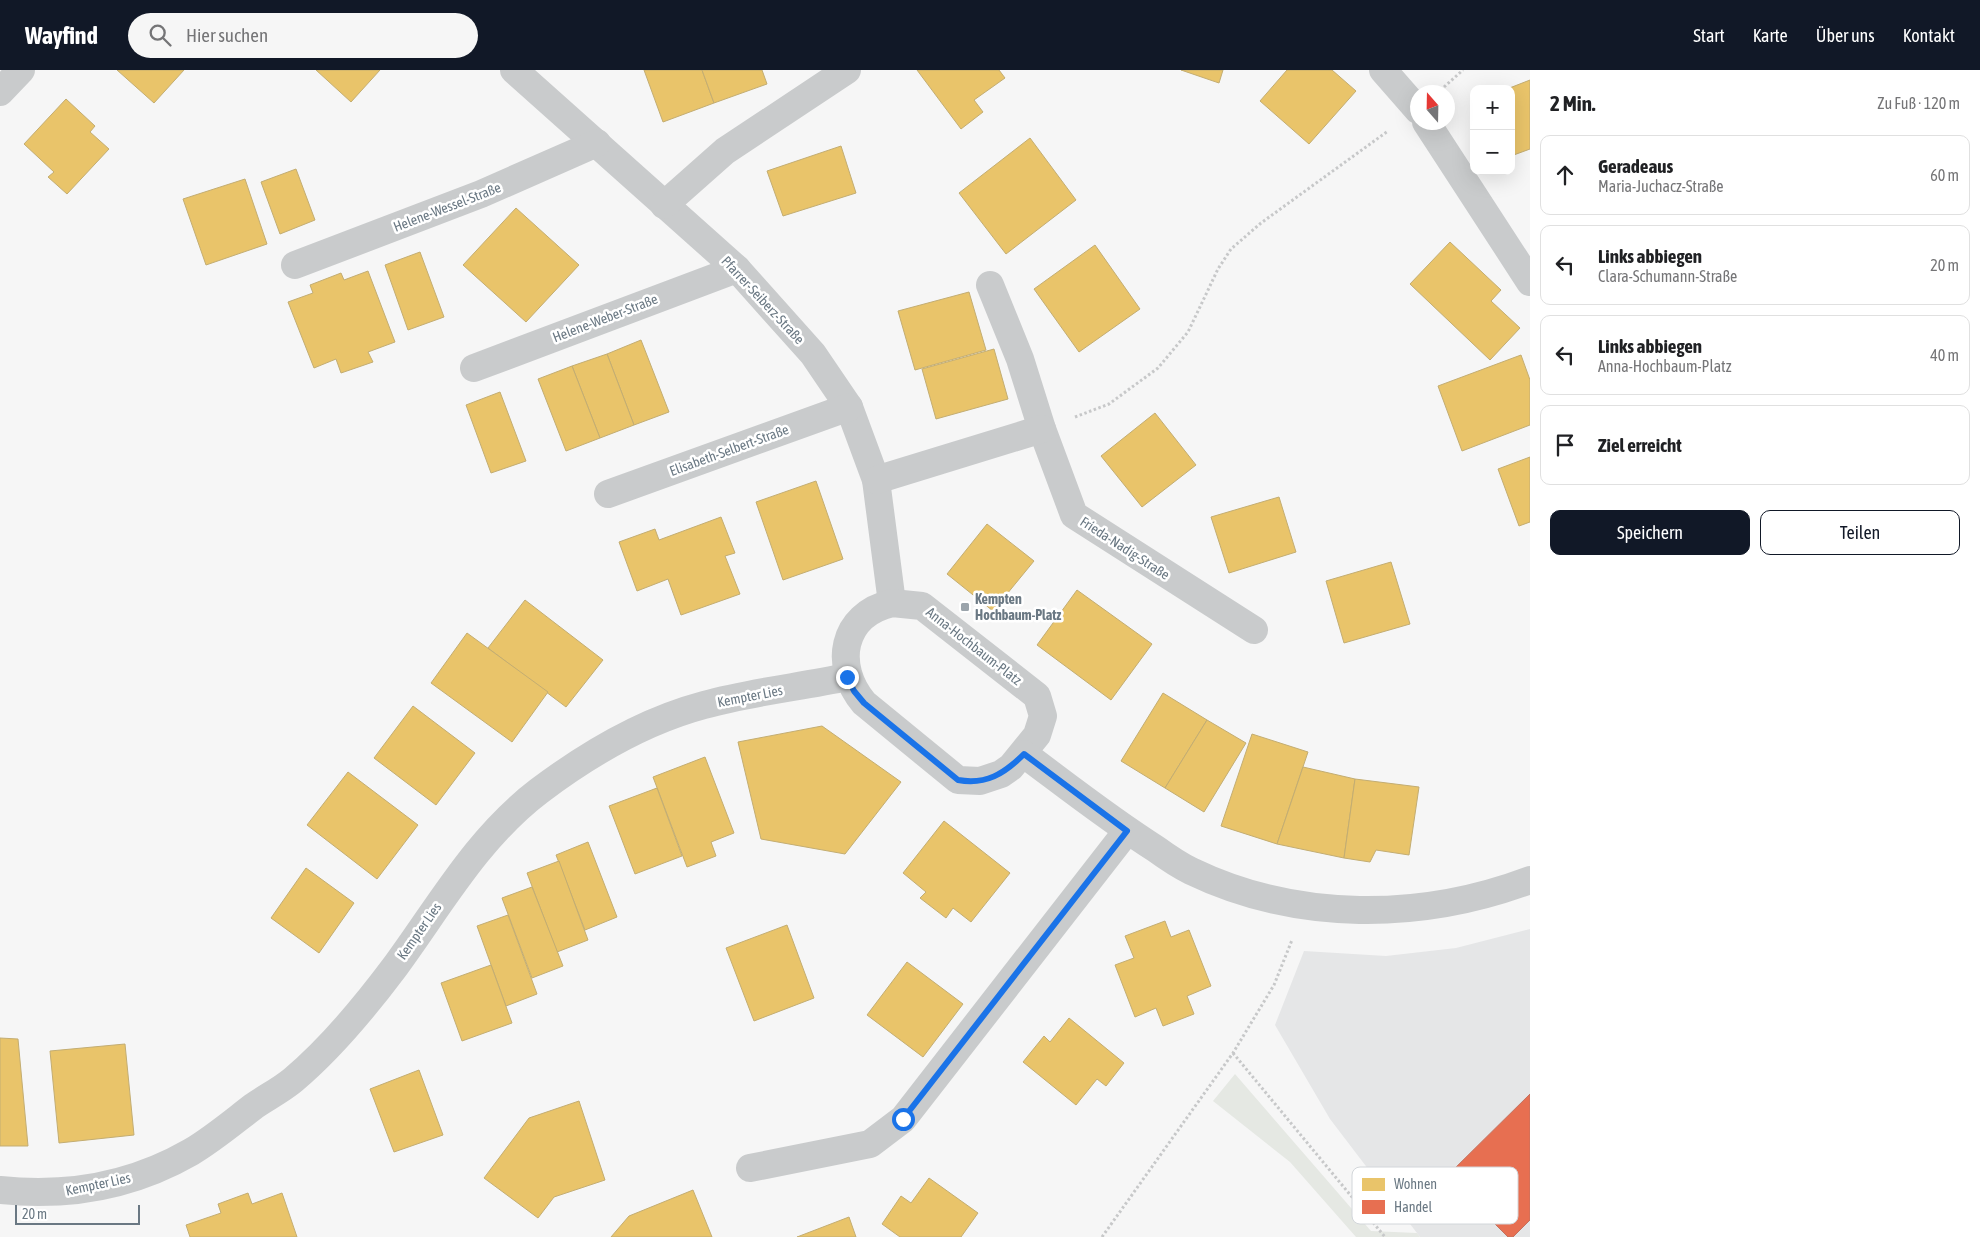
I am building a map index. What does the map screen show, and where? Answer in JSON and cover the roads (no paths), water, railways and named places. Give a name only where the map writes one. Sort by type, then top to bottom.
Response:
[{"type":"street","points":[[0,92],[21,70]]},
{"type":"street","name":"Pfarrer-Seiberz-Straße","points":[[514,70],[737,269],[813,354],[850,407],[876,480],[892,603]]},
{"type":"street","points":[[664,205],[725,152],[847,70]]},
{"type":"street","points":[[1383,70],[1410,101]]},
{"type":"street","points":[[1431,130],[1530,282]]},
{"type":"street","name":"Helene-Wessel-Straße","points":[[294,265],[481,194],[597,143]]},
{"type":"street","name":"Helene-Weber-Straße","points":[[474,368],[737,269]]},
{"type":"street","name":"Frieda-Nadig-Straße","points":[[990,285],[1020,359],[1042,429],[1074,515],[1254,630]]},
{"type":"street","name":"Elisabeth-Selbert-Straße","points":[[608,494],[850,407]]},
{"type":"street","points":[[876,480],[1042,429]]},
{"type":"street","name":"Anna-Hochbaum-Platz","points":[[892,603],[922,606],[1037,696],[1042,706],[1042,726],[1024,754],[1011,767],[991,779],[969,782],[958,780],[864,703],[854,691],[847,677],[845,667],[846,645],[856,626],[872,611],[892,603]]},
{"type":"street","name":"Kempter Lies","points":[[0,1190],[38,1194],[69,1192],[111,1184],[156,1170],[192,1151],[290,1083],[322,1055],[393,968],[480,848],[508,816],[539,791],[608,745],[639,729],[674,715],[730,699],[847,677]]},
{"type":"street","points":[[1024,754],[1127,831],[1189,870],[1222,885],[1300,905],[1363,911],[1409,909],[1460,901],[1530,880]]},
{"type":"street","points":[[750,1168],[870,1144],[903,1119],[1127,831]]},
{"type":"place","name":"Kempten Hochbaum-Platz","points":[[965,607]]}]
